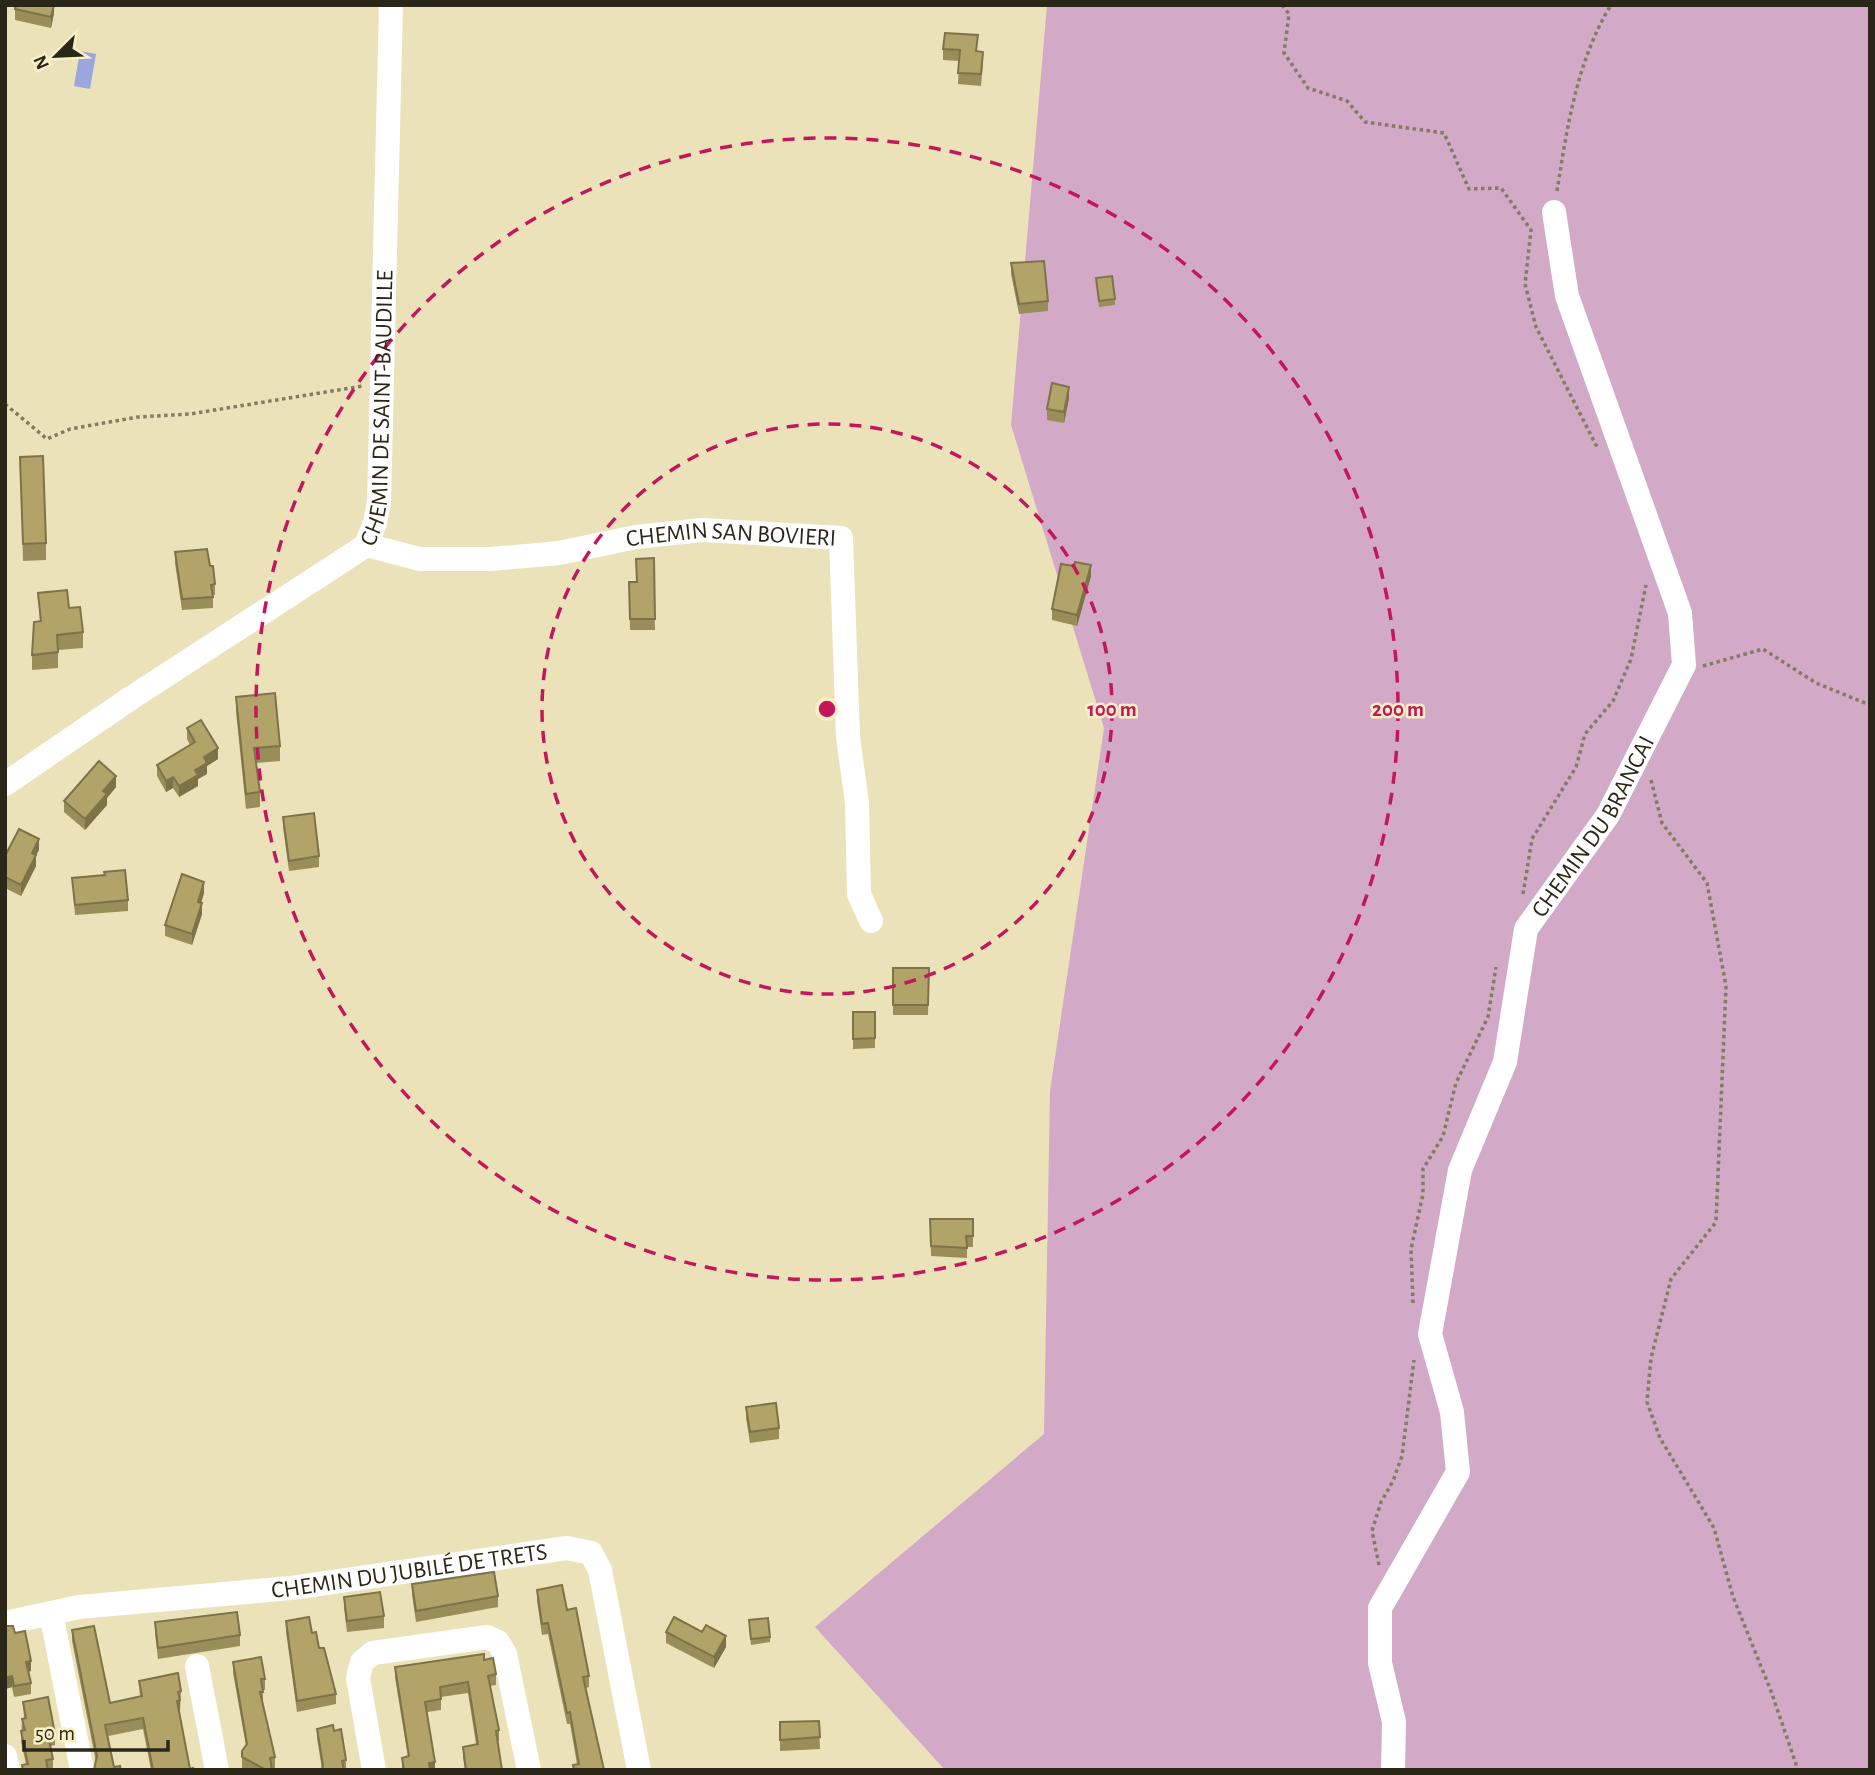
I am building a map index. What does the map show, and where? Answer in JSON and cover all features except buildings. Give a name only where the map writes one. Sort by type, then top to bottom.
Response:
[{"type":"street","name":"CHEMIN DE SAINT-BAUDILLE","points":[[5,784],[131,698],[366,545],[375,523],[379,502],[391,5]]},
{"type":"street","points":[[1554,212],[1567,296],[1680,613],[1684,666]]},
{"type":"street","name":"CHEMIN SAN BOVIERI","points":[[366,545],[420,559],[490,559],[559,553],[636,537],[702,530],[841,538],[848,737],[857,803],[859,894],[871,921]]},
{"type":"street","name":"CHEMIN DU BRANCAI","points":[[1393,1770],[1394,1721],[1380,1663],[1380,1608],[1458,1472],[1452,1412],[1430,1334],[1461,1170],[1505,1062],[1526,929],[1608,815],[1684,666]]},
{"type":"street","name":"CHEMIN DU JUBILÉ DE TRETS","points":[[5,1623],[79,1607],[291,1588],[567,1548],[592,1553],[600,1570],[639,1770]]},
{"type":"street","points":[[51,1613],[82,1770]]},
{"type":"street","points":[[374,1770],[358,1678],[358,1670],[366,1656],[487,1637],[498,1642],[505,1654],[529,1770]]},
{"type":"street","points":[[197,1666],[218,1770]]},
{"type":"street","points":[[5,1756],[8,1770]]},
{"type":"path","points":[[1282,5],[1289,14],[1284,53],[1308,88],[1347,101],[1365,122],[1444,133],[1469,189],[1501,188],[1531,230],[1525,284],[1536,327],[1601,454]]},
{"type":"path","points":[[1554,212],[1567,125],[1596,30],[1611,5]]},
{"type":"path","points":[[5,404],[47,439],[70,429],[138,417],[190,414],[322,390],[381,384]]},
{"type":"path","points":[[1522,899],[1532,839],[1576,767],[1585,734],[1613,701],[1631,659],[1646,587],[1644,576]]},
{"type":"path","points":[[1684,666],[1707,666],[1763,649],[1816,683],[1870,705]]},
{"type":"path","points":[[1643,746],[1662,823],[1707,883],[1726,986],[1716,1222],[1671,1279],[1651,1358],[1647,1402],[1660,1438],[1714,1528],[1733,1597],[1771,1690],[1798,1770]]},
{"type":"path","points":[[1413,1307],[1411,1250],[1423,1194],[1423,1170],[1443,1136],[1456,1083],[1488,1017],[1499,956]]},
{"type":"path","points":[[1380,1569],[1373,1531],[1381,1502],[1393,1481],[1402,1456],[1415,1355]]},
{"type":"shaded area","points":[[1047,5],[1870,5],[1870,1770],[945,1770],[815,1627],[1044,1434],[1050,1091],[1104,728],[1011,425]]},
{"type":"water","points":[[80,51],[96,54],[90,89],[74,86]]}]
